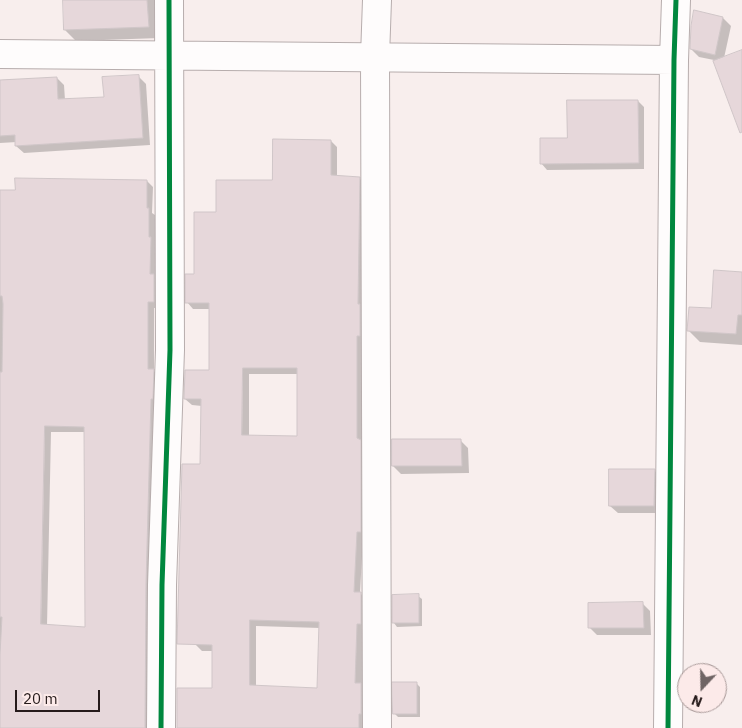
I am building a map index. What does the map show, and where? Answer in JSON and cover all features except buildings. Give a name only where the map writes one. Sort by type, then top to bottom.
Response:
[{"type":"street","points":[[161,728],[162,585],[170,350],[169,0]]},
{"type":"street","points":[[377,0],[375,57],[377,728]]},
{"type":"street","points":[[668,728],[676,0]]},
{"type":"street","points":[[0,54],[674,60]]},
{"type":"cycle path","points":[[161,728],[162,585],[170,350],[169,0]]},
{"type":"cycle path","points":[[668,728],[676,0]]}]
